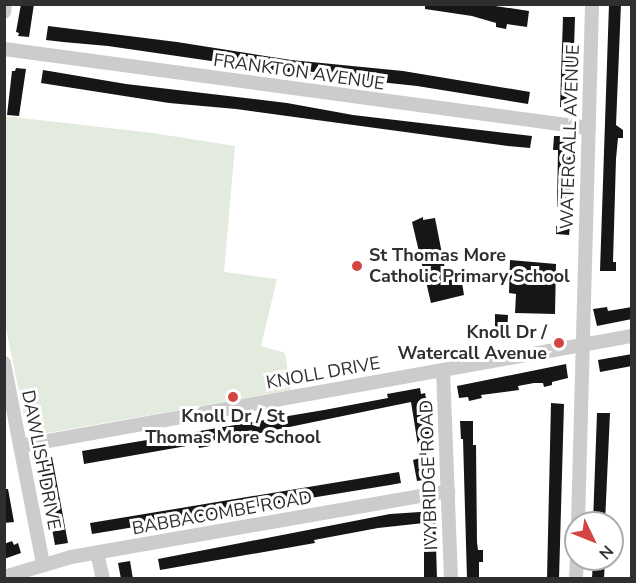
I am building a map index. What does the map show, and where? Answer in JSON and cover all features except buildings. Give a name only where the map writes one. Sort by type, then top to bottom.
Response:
[{"type":"street","points":[[4,12],[5,4]]},
{"type":"street","name":"WATERCALL AVENUE","points":[[578,511],[592,4]]},
{"type":"street","name":"FRANKTON AVENUE","points":[[4,49],[589,128]]},
{"type":"street","name":"KNOLL DRIVE","points":[[20,446],[632,336]]},
{"type":"street","name":"DAWLISH DRIVE","points":[[4,363],[43,564]]},
{"type":"street","name":"IVYBRIDGE ROAD","points":[[443,370],[451,579]]},
{"type":"street","name":"BABBACOMBE ROAD","points":[[4,577],[43,564],[97,553],[448,491]]},
{"type":"street","points":[[97,553],[103,579]]},
{"type":"shaded area","points":[[4,116],[153,133],[235,146],[224,272],[277,279],[261,346],[285,353],[291,390],[36,435],[27,431],[5,324]]},
{"type":"place","name":"St Thomas More Catholic Primary School","points":[[357,266]]},
{"type":"place","name":"Knoll Dr / Watercall Avenue","points":[[559,343]]},
{"type":"place","name":"Knoll Dr / St Thomas More School","points":[[233,397]]}]
